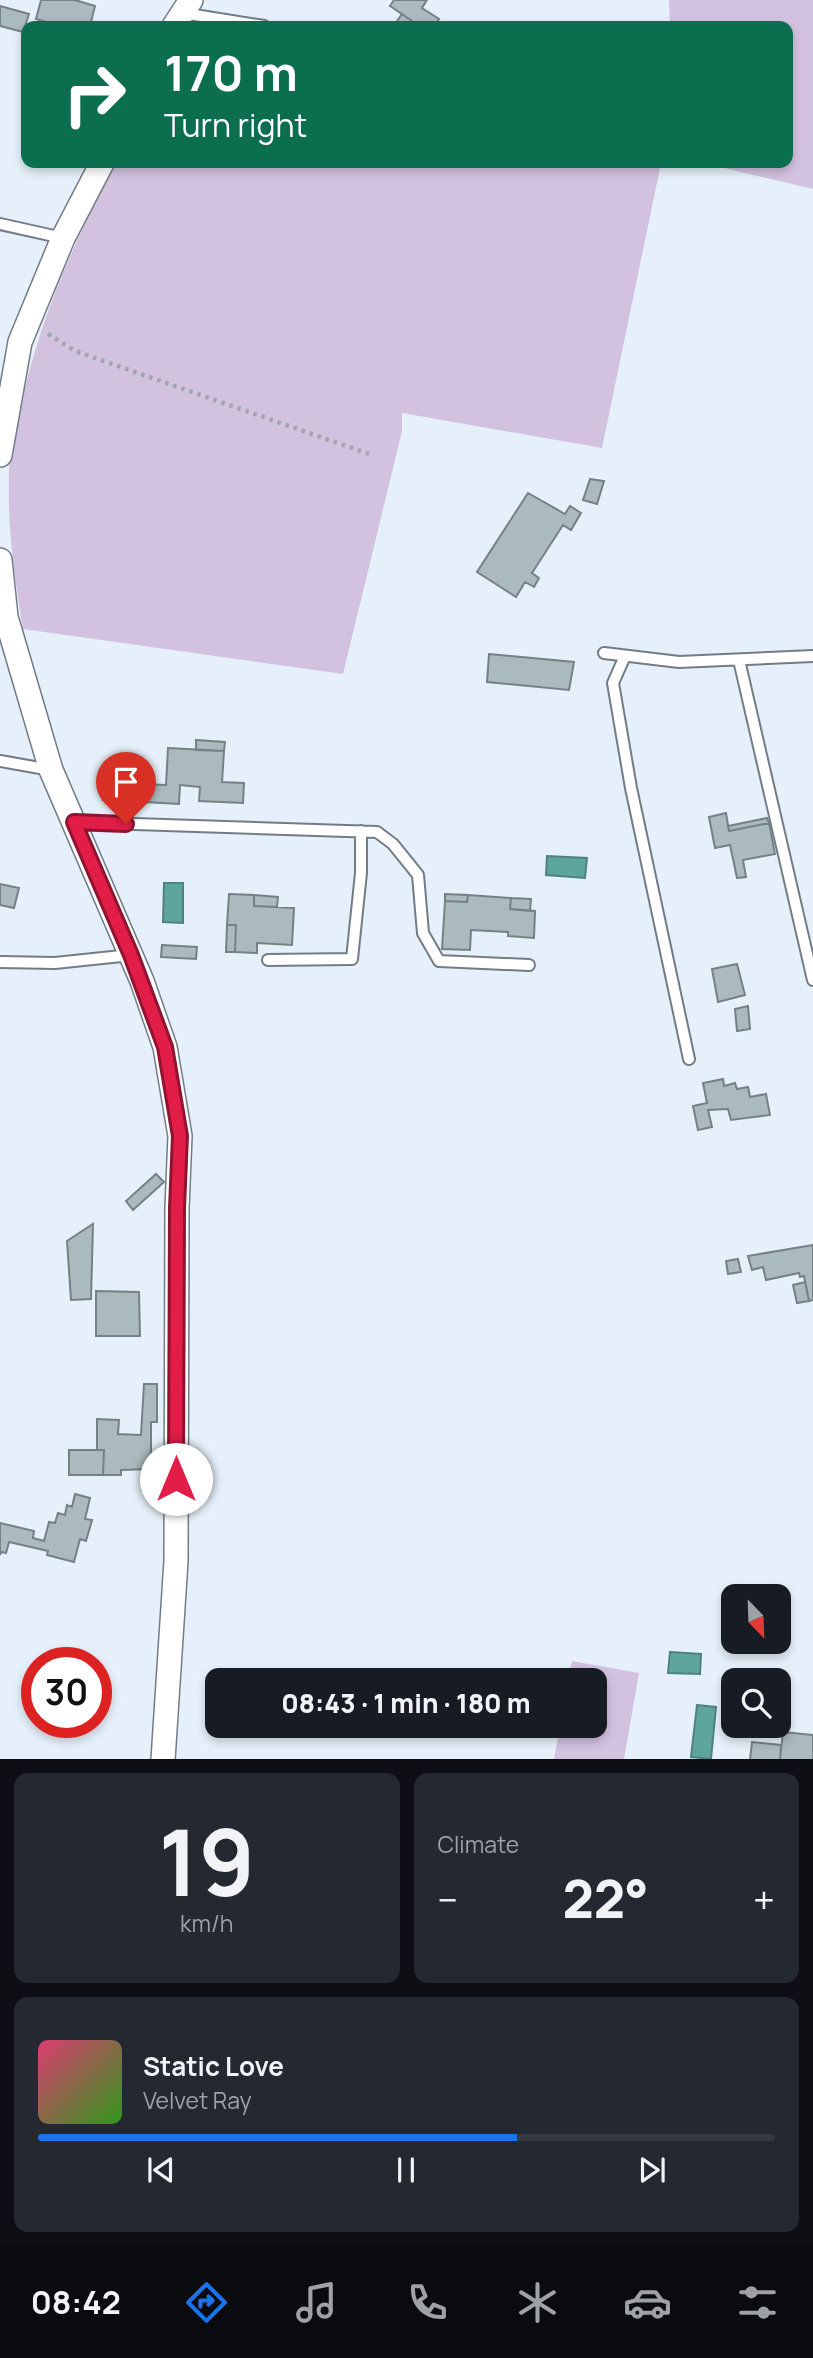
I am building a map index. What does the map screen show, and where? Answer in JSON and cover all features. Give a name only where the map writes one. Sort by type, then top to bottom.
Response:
[{"type":"street","points":[[0,455],[20,342],[63,238],[99,168]]},
{"type":"street","points":[[0,560],[6,617],[51,770],[131,955],[165,1047],[180,1136],[177,1208],[176,1561],[163,1759]]},
{"type":"lane","points":[[182,13],[232,21]]},
{"type":"lane","points":[[0,223],[63,238]]},
{"type":"lane","points":[[604,653],[679,662],[813,656]]},
{"type":"lane","points":[[625,656],[613,683],[631,788],[689,1059]]},
{"type":"lane","points":[[738,660],[813,980]]},
{"type":"lane","points":[[0,761],[51,770]]},
{"type":"lane","points":[[74,822],[377,832],[393,844],[418,875],[423,933],[439,961],[529,965]]},
{"type":"lane","points":[[268,960],[352,959],[361,873],[361,831]]},
{"type":"lane","points":[[0,962],[55,964],[131,955]]},
{"type":"path","points":[[30,320],[75,351],[372,455]]},
{"type":"shaded area","points":[[669,0],[813,0],[813,189],[724,168],[793,168],[793,21],[670,21]]},
{"type":"shaded area","points":[[113,168],[660,168],[602,448],[402,413],[402,431],[343,674],[23,629],[10,530],[11,447],[47,315],[85,223]]},
{"type":"shaded area","points":[[547,856],[587,858],[585,878],[546,875]]},
{"type":"shaded area","points":[[164,883],[183,883],[183,923],[163,922]]},
{"type":"shaded area","points":[[670,1652],[701,1654],[700,1674],[668,1673]]},
{"type":"shaded area","points":[[572,1661],[639,1673],[624,1759],[554,1759],[558,1738],[607,1738],[607,1668],[571,1668]]},
{"type":"shaded area","points":[[697,1705],[716,1707],[711,1759],[691,1757]]},
{"type":"building","points":[[41,0],[75,0],[95,6],[91,21],[36,19]]},
{"type":"building","points":[[394,0],[427,0],[422,8],[439,19],[412,21],[390,6]]},
{"type":"building","points":[[0,6],[29,14],[27,21],[21,21],[21,31],[0,26]]},
{"type":"building","points":[[402,14],[412,21],[397,21]]},
{"type":"building","points":[[590,479],[604,481],[597,504],[583,500]]},
{"type":"building","points":[[528,493],[565,514],[570,506],[581,513],[571,530],[563,525],[532,573],[539,578],[534,587],[525,582],[516,597],[477,572]]},
{"type":"building","points":[[489,654],[574,662],[569,690],[487,682]]},
{"type":"building","points":[[196,740],[225,742],[224,751],[196,750]]},
{"type":"building","points":[[168,748],[224,751],[222,782],[244,783],[243,803],[199,801],[200,787],[180,785],[179,804],[144,802],[145,784],[166,785]]},
{"type":"building","points":[[104,789],[121,790],[120,800],[103,800]]},
{"type":"building","points":[[726,813],[729,831],[769,823],[775,854],[743,860],[746,877],[737,878],[730,845],[715,848],[709,817]]},
{"type":"building","points":[[767,818],[769,823],[729,831],[728,826]]},
{"type":"building","points":[[0,884],[19,888],[14,908],[0,905]]},
{"type":"building","points":[[229,894],[254,895],[254,906],[294,908],[292,945],[257,943],[257,953],[235,952],[236,925],[227,925]]},
{"type":"building","points":[[445,894],[468,895],[467,902],[445,901]]},
{"type":"building","points":[[254,895],[278,897],[277,907],[254,906]]},
{"type":"building","points":[[468,895],[511,898],[510,909],[535,911],[534,938],[508,936],[508,932],[471,930],[470,950],[442,949],[445,901],[467,902]]},
{"type":"building","points":[[511,898],[531,899],[530,911],[510,909]]},
{"type":"building","points":[[227,925],[236,925],[235,952],[226,952]]},
{"type":"building","points":[[162,945],[197,947],[196,959],[161,957]]},
{"type":"building","points":[[737,964],[745,995],[718,1002],[712,969]]},
{"type":"building","points":[[748,1006],[750,1029],[737,1031],[735,1009]]},
{"type":"building","points":[[723,1079],[724,1086],[735,1083],[737,1089],[748,1087],[750,1097],[766,1094],[770,1115],[731,1120],[728,1109],[708,1110],[712,1127],[698,1130],[693,1106],[707,1103],[703,1083]]},
{"type":"building","points":[[156,1174],[164,1182],[133,1210],[126,1201]]},
{"type":"building","points":[[93,1224],[91,1299],[71,1300],[67,1241]]},
{"type":"building","points":[[813,1245],[813,1300],[809,1301],[804,1276],[800,1277],[799,1273],[766,1280],[763,1267],[752,1270],[748,1256]]},
{"type":"building","points":[[738,1259],[741,1272],[728,1274],[726,1261]]},
{"type":"building","points":[[805,1282],[809,1301],[797,1303],[793,1285]]},
{"type":"building","points":[[96,1291],[139,1292],[140,1336],[96,1336]]},
{"type":"building","points":[[144,1384],[157,1384],[157,1422],[151,1422],[151,1469],[121,1470],[121,1475],[103,1475],[104,1450],[97,1450],[97,1419],[119,1420],[118,1434],[141,1435]]},
{"type":"building","points":[[69,1450],[104,1450],[103,1475],[69,1475]]},
{"type":"building","points":[[75,1494],[90,1498],[85,1519],[92,1520],[86,1541],[80,1539],[74,1562],[47,1555],[48,1551],[9,1542],[6,1553],[1,1552],[0,1555],[0,1523],[34,1531],[33,1538],[44,1541],[49,1522],[55,1523],[58,1513],[65,1515],[67,1505],[72,1507]]},
{"type":"building","points":[[791,1733],[813,1735],[813,1759],[780,1759],[782,1738],[791,1738]]},
{"type":"building","points":[[752,1742],[781,1745],[780,1759],[750,1759]]},
{"type":"route","points":[[126,824],[74,822],[142,981],[165,1047],[180,1136],[177,1208],[176,1479]]}]
